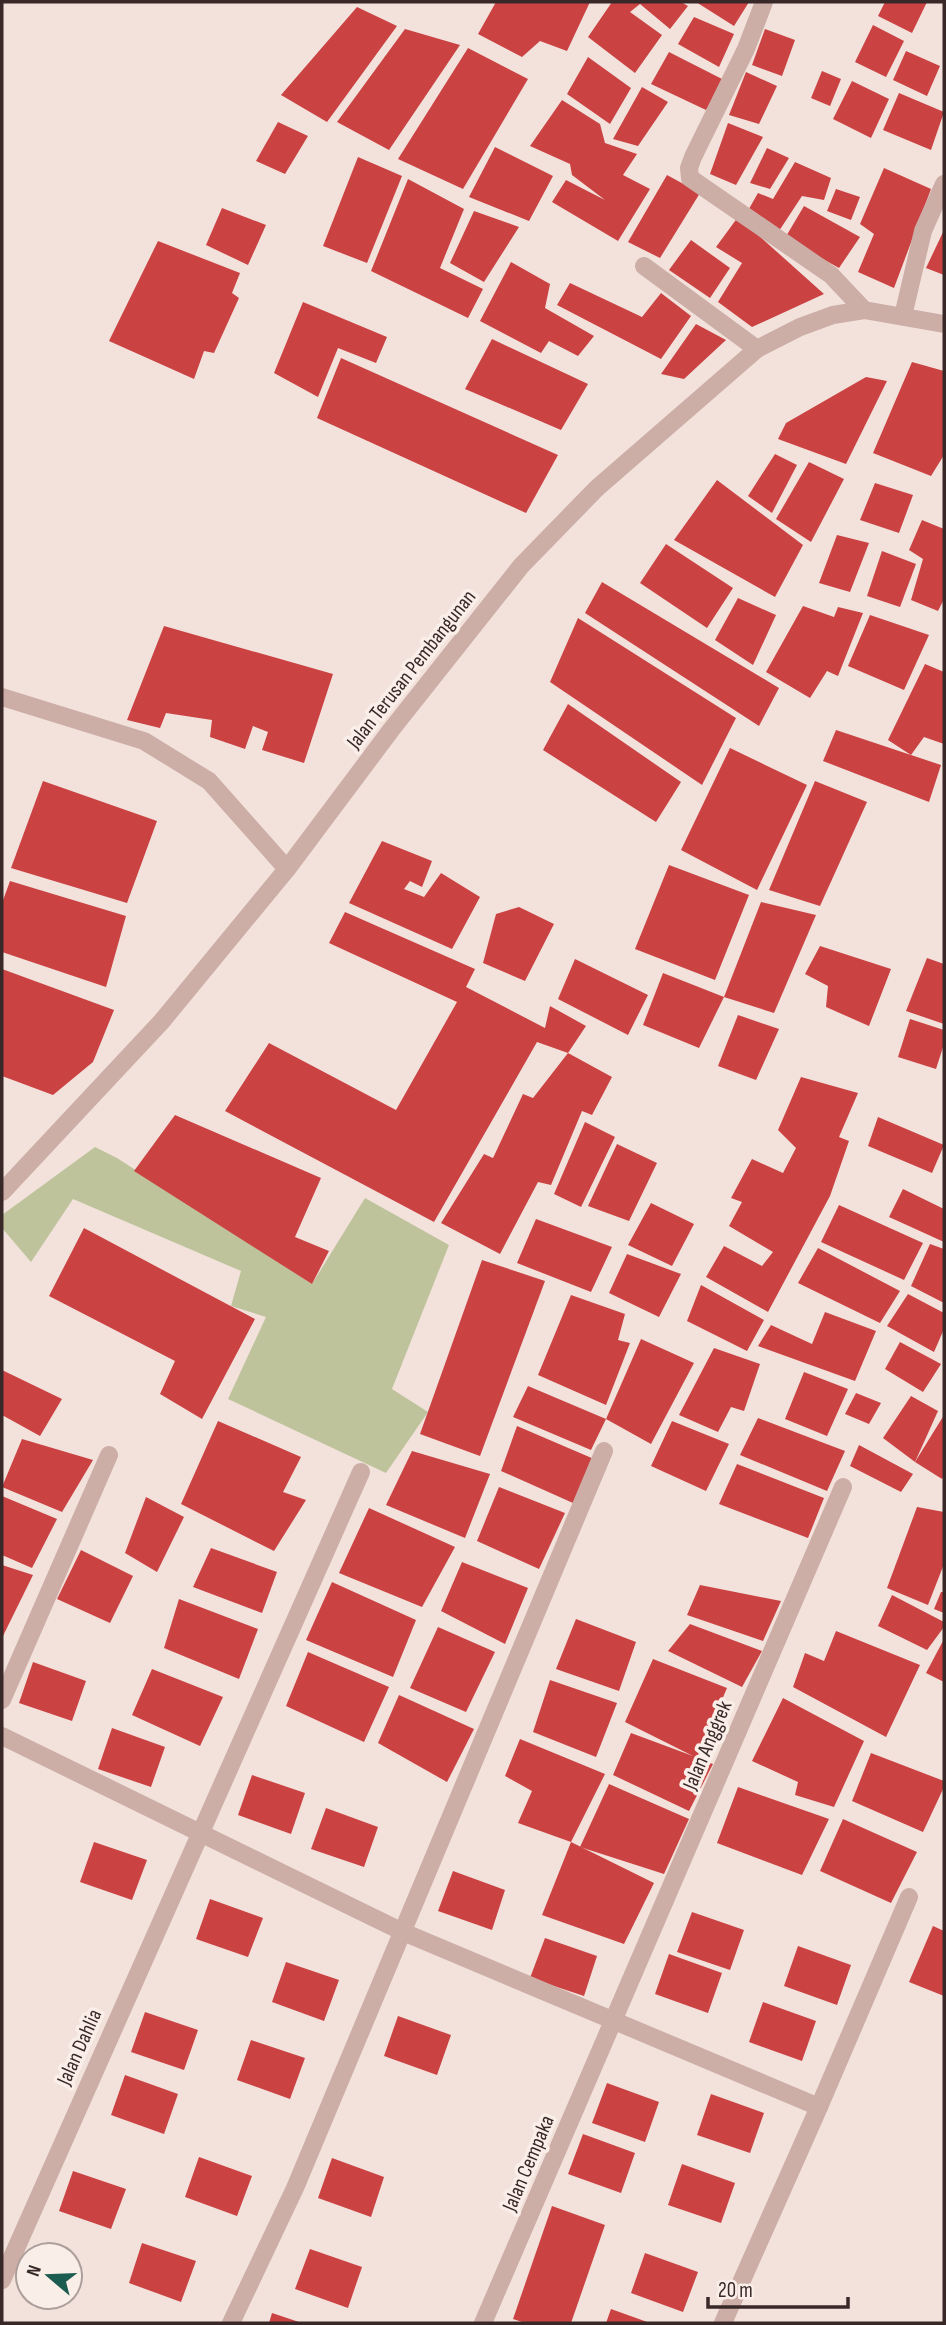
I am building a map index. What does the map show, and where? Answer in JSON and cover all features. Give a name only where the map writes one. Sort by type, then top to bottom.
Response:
[{"type":"street","points":[[764,2],[736,71],[693,157],[690,178],[831,275],[864,310]]},
{"type":"street","points":[[903,316],[923,231],[944,184]]},
{"type":"street","points":[[644,266],[757,349]]},
{"type":"street","name":"Jalan Terusan Pembangunan","points":[[2,1192],[162,1021],[287,869],[391,730],[521,566],[597,488],[757,349],[800,327],[833,315],[864,310],[944,324]]},
{"type":"street","points":[[2,697],[144,741],[209,781],[287,869]]},
{"type":"street","points":[[230,2323],[295,2188],[604,1451]]},
{"type":"street","points":[[2,1700],[109,1455]]},
{"type":"street","name":"Jalan Dahlia","points":[[2,2280],[198,1833],[361,1472]]},
{"type":"street","name":"Jalan Anggrek","points":[[614,2020],[843,1487]]},
{"type":"street","points":[[2,1736],[403,1932],[818,2107]]},
{"type":"street","points":[[723,2323],[909,1897]]},
{"type":"street","name":"Jalan Cempaka","points":[[483,2323],[614,2020]]},
{"type":"green space","points":[[95,1147],[117,1158],[312,1284],[365,1198],[449,1245],[392,1389],[428,1412],[386,1473],[228,1399],[266,1317],[231,1306],[241,1271],[73,1199],[31,1262],[2,1228],[2,1215]]},
{"type":"building","points":[[496,2],[590,2],[567,51],[540,41],[522,57],[478,34]]},
{"type":"building","points":[[612,2],[681,2],[688,6],[670,29],[640,4],[630,12],[662,35],[635,73],[588,37]]},
{"type":"building","points":[[696,2],[749,2],[734,26]]},
{"type":"building","points":[[885,2],[927,2],[912,33],[878,16]]},
{"type":"building","points":[[357,7],[397,26],[327,122],[281,95]]},
{"type":"building","points":[[694,17],[734,34],[719,67],[678,44]]},
{"type":"building","points":[[873,25],[904,41],[886,77],[855,62]]},
{"type":"building","points":[[405,29],[460,45],[389,150],[337,122]]},
{"type":"building","points":[[765,29],[795,40],[782,76],[752,65]]},
{"type":"building","points":[[468,48],[528,79],[463,189],[398,159]]},
{"type":"building","points":[[906,51],[940,66],[927,96],[893,80]]},
{"type":"building","points":[[669,52],[724,80],[706,110],[651,84]]},
{"type":"building","points":[[588,57],[631,88],[610,124],[567,94]]},
{"type":"building","points":[[822,71],[841,79],[830,106],[811,98]]},
{"type":"building","points":[[746,72],[777,86],[759,124],[729,115]]},
{"type":"building","points":[[852,81],[889,99],[871,138],[833,119]]},
{"type":"building","points":[[642,87],[668,102],[638,146],[613,139]]},
{"type":"building","points":[[899,93],[944,112],[931,150],[883,130]]},
{"type":"building","points":[[562,100],[600,124],[605,143],[637,154],[623,175],[650,189],[618,241],[552,202],[566,180],[605,200],[572,175],[570,164],[530,146]]},
{"type":"building","points":[[278,122],[308,136],[285,174],[256,161]]},
{"type":"building","points":[[728,123],[763,137],[736,185],[710,174]]},
{"type":"building","points":[[495,147],[553,176],[529,221],[469,197]]},
{"type":"building","points":[[767,148],[789,158],[770,189],[750,183]]},
{"type":"building","points":[[358,157],[402,176],[367,263],[323,246]]},
{"type":"building","points":[[795,162],[831,178],[824,200],[802,196],[779,231],[746,214],[758,193],[773,199]]},
{"type":"building","points":[[884,168],[931,189],[894,288],[858,272],[874,234],[860,224]]},
{"type":"building","points":[[667,175],[700,193],[660,258],[628,242]]},
{"type":"building","points":[[408,179],[464,209],[440,268],[483,289],[468,318],[371,271]]},
{"type":"building","points":[[836,189],[860,197],[851,220],[827,211]]},
{"type":"building","points":[[804,206],[860,237],[839,268],[785,238]]},
{"type":"building","points":[[222,208],[266,225],[248,265],[206,245]]},
{"type":"building","points":[[474,211],[519,227],[484,282],[450,263]]},
{"type":"building","points":[[738,217],[824,294],[752,327],[718,302],[742,263],[716,247]]},
{"type":"building","points":[[944,230],[944,275],[926,268]]},
{"type":"building","points":[[691,240],[730,268],[710,298],[669,270]]},
{"type":"building","points":[[158,241],[240,273],[232,293],[239,298],[214,353],[204,351],[194,379],[109,341]]},
{"type":"building","points":[[511,262],[550,284],[545,308],[594,336],[578,356],[549,341],[541,353],[480,321]]},
{"type":"building","points":[[570,283],[642,317],[661,293],[691,316],[661,359],[557,305]]},
{"type":"building","points":[[303,302],[387,337],[376,363],[338,348],[318,397],[274,373]]},
{"type":"building","points":[[696,324],[726,340],[684,379],[661,374]]},
{"type":"building","points":[[492,339],[588,384],[561,430],[465,389]]},
{"type":"building","points":[[341,358],[558,455],[526,513],[317,418]]},
{"type":"building","points":[[912,362],[944,371],[944,455],[931,476],[873,453]]},
{"type":"building","points":[[866,377],[887,381],[846,464],[778,439],[786,423]]},
{"type":"building","points":[[775,454],[797,465],[772,513],[748,496]]},
{"type":"building","points":[[809,462],[844,479],[811,542],[776,519]]},
{"type":"building","points":[[717,480],[803,545],[775,597],[674,540]]},
{"type":"building","points":[[875,483],[913,495],[899,533],[860,520]]},
{"type":"building","points":[[922,520],[944,529],[944,599],[938,611],[911,600],[923,559],[909,550]]},
{"type":"building","points":[[837,535],[869,543],[850,592],[819,583]]},
{"type":"building","points":[[666,544],[733,588],[707,628],[640,583]]},
{"type":"building","points":[[882,551],[916,564],[900,607],[867,596]]},
{"type":"building","points":[[602,582],[779,688],[759,726],[585,613]]},
{"type":"building","points":[[738,598],[776,615],[753,665],[715,640]]},
{"type":"building","points":[[803,606],[834,617],[838,607],[863,613],[838,676],[827,671],[810,698],[766,672]]},
{"type":"building","points":[[870,615],[929,635],[904,690],[848,666]]},
{"type":"building","points":[[578,618],[736,718],[702,785],[550,682]]},
{"type":"building","points":[[164,626],[333,674],[304,763],[262,750],[268,732],[253,726],[245,749],[210,737],[212,720],[166,713],[160,728],[127,720]]},
{"type":"building","points":[[925,664],[944,672],[944,744],[924,737],[911,755],[888,740]]},
{"type":"building","points":[[568,704],[681,782],[656,822],[543,750]]},
{"type":"building","points":[[836,730],[941,765],[929,802],[823,761]]},
{"type":"building","points":[[730,748],[807,785],[757,890],[681,850]]},
{"type":"building","points":[[43,781],[157,821],[127,903],[11,868]]},
{"type":"building","points":[[815,781],[867,802],[820,906],[769,890]]},
{"type":"building","points":[[382,841],[432,861],[422,887],[410,881],[404,889],[424,897],[441,873],[480,897],[452,949],[349,903]]},
{"type":"building","points":[[669,865],[749,895],[715,980],[635,949]]},
{"type":"building","points":[[10,881],[126,916],[106,987],[2,952],[2,903]]},
{"type":"building","points":[[761,902],[816,915],[774,1013],[724,997]]},
{"type":"building","points":[[519,907],[554,924],[525,981],[483,963],[496,914]]},
{"type":"building","points":[[345,912],[475,969],[466,987],[545,1028],[550,1006],[586,1026],[568,1053],[537,1042],[434,1222],[225,1111],[269,1043],[396,1110],[457,1002],[329,943]]},
{"type":"building","points":[[820,946],[891,969],[869,1026],[826,1007],[828,986],[805,974]]},
{"type":"building","points":[[927,958],[944,964],[944,1024],[906,1011]]},
{"type":"building","points":[[575,959],[648,995],[628,1035],[558,999]]},
{"type":"building","points":[[2,969],[114,1010],[93,1062],[53,1095],[2,1076]]},
{"type":"building","points":[[663,973],[724,997],[699,1048],[643,1025]]},
{"type":"building","points":[[738,1015],[779,1029],[756,1080],[718,1066]]},
{"type":"building","points":[[910,1019],[944,1030],[944,1044],[936,1069],[898,1057]]},
{"type":"building","points":[[568,1053],[612,1077],[592,1115],[582,1111],[551,1185],[538,1182],[500,1254],[441,1223],[484,1154],[493,1158],[523,1094],[533,1098]]},
{"type":"building","points":[[801,1077],[858,1093],[839,1137],[849,1141],[830,1196],[768,1312],[706,1277],[724,1246],[762,1266],[773,1252],[729,1226],[742,1202],[731,1198],[752,1159],[783,1173],[796,1148],[778,1130]]},
{"type":"building","points":[[175,1115],[321,1178],[295,1237],[329,1251],[312,1284],[134,1171]]},
{"type":"building","points":[[878,1117],[944,1145],[932,1173],[868,1146]]},
{"type":"building","points":[[585,1122],[615,1137],[581,1207],[554,1194]]},
{"type":"building","points":[[617,1144],[657,1163],[629,1221],[588,1206]]},
{"type":"building","points":[[903,1189],[944,1209],[944,1242],[889,1217]]},
{"type":"building","points":[[651,1203],[694,1224],[672,1266],[628,1245]]},
{"type":"building","points":[[839,1205],[923,1243],[904,1280],[821,1242]]},
{"type":"building","points":[[536,1219],[612,1247],[591,1292],[517,1263]]},
{"type":"building","points":[[84,1228],[255,1319],[202,1419],[160,1394],[175,1361],[49,1296]]},
{"type":"building","points":[[930,1244],[944,1249],[944,1303],[911,1286]]},
{"type":"building","points":[[818,1248],[900,1291],[880,1323],[798,1283]]},
{"type":"building","points":[[627,1254],[681,1274],[659,1317],[609,1293]]},
{"type":"building","points":[[482,1260],[545,1281],[480,1456],[420,1434]]},
{"type":"building","points":[[701,1285],[764,1320],[747,1351],[687,1321]]},
{"type":"building","points":[[908,1294],[944,1313],[944,1329],[934,1352],[887,1326]]},
{"type":"building","points":[[571,1295],[625,1314],[618,1340],[630,1343],[606,1405],[538,1375]]},
{"type":"building","points":[[825,1312],[876,1331],[855,1381],[758,1346],[771,1325],[812,1344]]},
{"type":"building","points":[[641,1339],[694,1363],[651,1444],[606,1419]]},
{"type":"building","points":[[900,1342],[941,1364],[923,1392],[885,1369]]},
{"type":"building","points":[[714,1348],[760,1364],[744,1411],[731,1407],[718,1432],[679,1415]]},
{"type":"building","points":[[2,1370],[62,1399],[40,1436],[2,1415]]},
{"type":"building","points":[[804,1372],[848,1389],[827,1436],[785,1419]]},
{"type":"building","points":[[528,1386],[606,1419],[591,1450],[513,1417]]},
{"type":"building","points":[[856,1393],[881,1403],[869,1424],[845,1414]]},
{"type":"building","points":[[911,1396],[938,1411],[915,1462],[883,1438]]},
{"type":"building","points":[[944,1415],[944,1475],[942,1479],[915,1462]]},
{"type":"building","points":[[758,1418],[845,1451],[827,1491],[740,1455]]},
{"type":"building","points":[[218,1421],[301,1457],[283,1492],[306,1500],[274,1551],[181,1504]]},
{"type":"building","points":[[672,1421],[729,1444],[706,1491],[651,1466]]},
{"type":"building","points":[[517,1426],[594,1459],[573,1503],[501,1471]]},
{"type":"building","points":[[22,1439],[93,1460],[62,1512],[2,1487]]},
{"type":"building","points":[[859,1445],[913,1474],[901,1492],[850,1466]]},
{"type":"building","points":[[412,1451],[490,1474],[465,1538],[386,1505]]},
{"type":"building","points":[[737,1464],[824,1498],[808,1538],[719,1504]]},
{"type":"building","points":[[499,1487],[565,1513],[539,1569],[477,1541]]},
{"type":"building","points":[[2,1496],[57,1519],[32,1568],[2,1555]]},
{"type":"building","points":[[146,1497],[184,1517],[157,1572],[125,1553]]},
{"type":"building","points":[[917,1507],[944,1512],[944,1564],[928,1605],[887,1588]]},
{"type":"building","points":[[369,1508],[455,1547],[422,1607],[339,1573]]},
{"type":"building","points":[[211,1548],[277,1572],[262,1613],[193,1587]]},
{"type":"building","points":[[81,1550],[133,1576],[110,1623],[57,1599]]},
{"type":"building","points":[[462,1562],[528,1588],[505,1644],[441,1611]]},
{"type":"building","points":[[2,1565],[33,1575],[2,1638]]},
{"type":"building","points":[[332,1582],[416,1620],[393,1677],[306,1640]]},
{"type":"building","points":[[700,1585],[781,1601],[763,1641],[687,1615]]},
{"type":"building","points":[[941,1592],[944,1592],[944,1613],[934,1609]]},
{"type":"building","points":[[892,1595],[944,1622],[944,1627],[927,1650],[878,1626]]},
{"type":"building","points":[[179,1599],[258,1629],[239,1679],[164,1648]]},
{"type":"building","points":[[576,1619],[636,1642],[619,1691],[556,1669]]},
{"type":"building","points":[[690,1624],[762,1651],[742,1687],[668,1651]]},
{"type":"building","points":[[438,1627],[495,1652],[466,1712],[410,1688]]},
{"type":"building","points":[[836,1631],[920,1665],[886,1737],[793,1687],[805,1653],[824,1661]]},
{"type":"building","points":[[944,1639],[944,1682],[926,1673]]},
{"type":"building","points":[[308,1652],[389,1687],[364,1742],[286,1706]]},
{"type":"building","points":[[653,1659],[727,1688],[697,1758],[713,1764],[689,1811],[613,1775],[631,1733],[693,1756],[625,1722]]},
{"type":"building","points":[[33,1662],[86,1681],[72,1721],[19,1703]]},
{"type":"building","points":[[152,1669],[223,1697],[200,1746],[132,1715]]},
{"type":"building","points":[[550,1680],[617,1703],[596,1757],[533,1732]]},
{"type":"building","points":[[399,1695],[474,1729],[447,1782],[378,1743]]},
{"type":"building","points":[[783,1698],[864,1741],[834,1807],[795,1795],[798,1782],[752,1761]]},
{"type":"building","points":[[112,1728],[165,1747],[151,1787],[98,1769]]},
{"type":"building","points":[[520,1739],[605,1774],[571,1842],[518,1823],[532,1791],[505,1776]]},
{"type":"building","points":[[871,1753],[944,1781],[944,1787],[923,1832],[852,1801]]},
{"type":"building","points":[[252,1775],[305,1793],[291,1834],[238,1815]]},
{"type":"building","points":[[609,1784],[689,1819],[664,1874],[580,1847]]},
{"type":"building","points":[[738,1787],[829,1819],[802,1875],[717,1843]]},
{"type":"building","points":[[326,1808],[378,1827],[364,1867],[311,1849]]},
{"type":"building","points":[[843,1819],[917,1852],[891,1903],[820,1871]]},
{"type":"building","points":[[94,1842],[147,1860],[132,1900],[80,1882]]},
{"type":"building","points":[[571,1842],[654,1883],[624,1944],[542,1915]]},
{"type":"building","points":[[453,1871],[505,1890],[492,1930],[438,1911]]},
{"type":"building","points":[[210,1899],[263,1918],[248,1957],[196,1939]]},
{"type":"building","points":[[692,1912],[744,1930],[730,1970],[677,1952]]},
{"type":"building","points":[[933,1926],[944,1931],[944,1996],[909,1982]]},
{"type":"building","points":[[545,1938],[597,1956],[584,1996],[530,1978]]},
{"type":"building","points":[[798,1946],[851,1965],[837,2005],[784,1986]]},
{"type":"building","points":[[669,1954],[722,1973],[708,2013],[655,1994]]},
{"type":"building","points":[[286,1962],[339,1980],[324,2021],[272,2002]]},
{"type":"building","points":[[763,2002],[816,2021],[802,2061],[749,2042]]},
{"type":"building","points":[[145,2012],[198,2030],[184,2070],[131,2052]]},
{"type":"building","points":[[398,2016],[451,2035],[437,2075],[384,2056]]},
{"type":"building","points":[[251,2040],[305,2058],[290,2099],[237,2080]]},
{"type":"building","points":[[125,2075],[178,2094],[164,2134],[111,2115]]},
{"type":"building","points":[[607,2083],[659,2102],[645,2142],[592,2123]]},
{"type":"building","points":[[711,2094],[764,2113],[750,2153],[697,2135]]},
{"type":"building","points":[[583,2134],[635,2153],[621,2193],[568,2174]]},
{"type":"building","points":[[199,2157],[252,2176],[237,2216],[185,2197]]},
{"type":"building","points":[[332,2158],[384,2177],[371,2217],[318,2198]]},
{"type":"building","points":[[682,2164],[735,2183],[721,2223],[668,2205]]},
{"type":"building","points":[[73,2171],[126,2189],[111,2229],[59,2211]]},
{"type":"building","points":[[552,2206],[605,2225],[571,2323],[525,2323],[513,2319]]},
{"type":"building","points":[[142,2243],[196,2261],[181,2302],[129,2283]]},
{"type":"building","points":[[310,2249],[362,2267],[348,2308],[295,2289]]},
{"type":"building","points":[[645,2253],[698,2272],[683,2312],[631,2293]]},
{"type":"building","points":[[611,2309],[650,2323],[606,2323]]},
{"type":"building","points":[[272,2313],[302,2323],[269,2323]]}]
